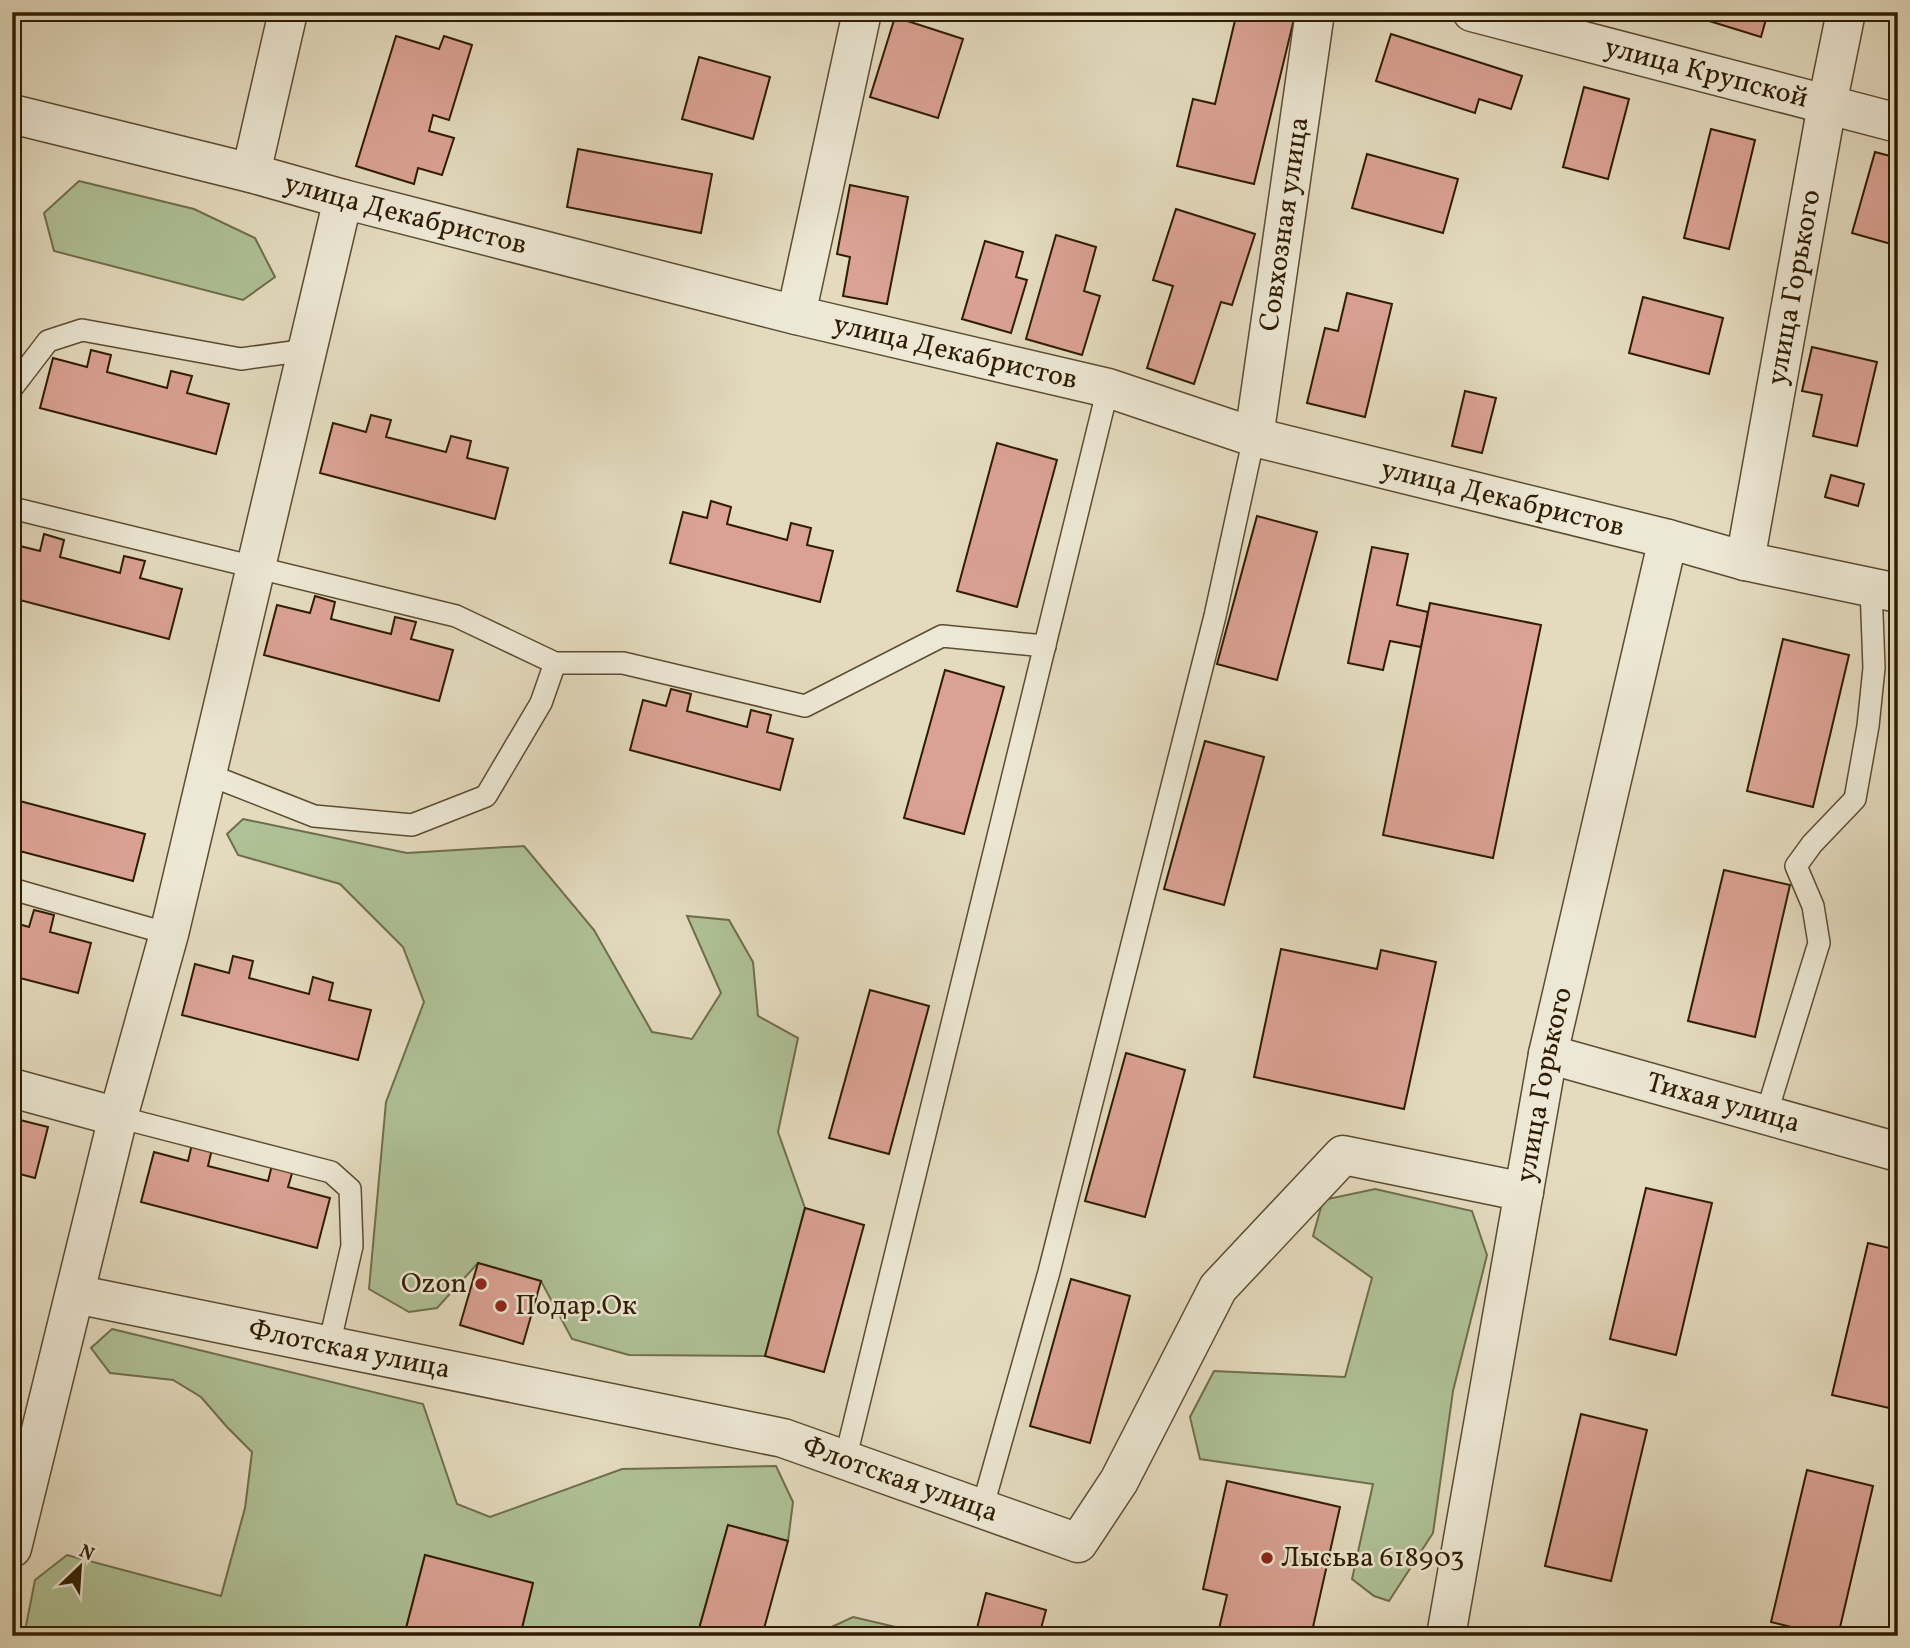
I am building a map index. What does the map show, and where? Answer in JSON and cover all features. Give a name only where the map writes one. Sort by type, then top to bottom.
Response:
[{"type":"street","points":[[251,173],[288,12]]},
{"type":"street","points":[[796,315],[862,12]]},
{"type":"street","name":"Совхозная улица","points":[[1254,437],[1315,12]]},
{"type":"street","name":"улица Крупской","points":[[1472,12],[1898,123]]},
{"type":"street","name":"улица Горького","points":[[1745,561],[1846,12]]},
{"type":"street","name":"улица Декабристов","points":[[12,114],[251,173],[796,315],[1108,388],[1254,437],[1668,539],[1745,561],[1884,590]]},
{"type":"street","points":[[12,1548],[23,1462],[75,1294],[118,1117],[169,934],[343,199]]},
{"type":"street","name":"улица Горького","points":[[1446,1636],[1548,1054],[1668,539]]},
{"type":"street","name":"Тихая улица","points":[[1548,1054],[1898,1152]]},
{"type":"street","points":[[12,1088],[118,1117]]},
{"type":"street","name":"Флотская улица","points":[[75,1294],[783,1438],[1078,1543],[1119,1481],[1219,1288],[1343,1155],[1524,1192]]},
{"type":"lane","points":[[12,388],[48,341],[82,330],[241,359],[307,350]]},
{"type":"lane","points":[[845,1460],[1108,388]]},
{"type":"lane","points":[[982,1509],[1052,1259],[1195,697],[1254,437]]},
{"type":"lane","points":[[12,508],[456,616],[555,663],[623,663],[805,706],[943,636],[1045,646]]},
{"type":"lane","points":[[1766,1115],[1819,943],[1813,906],[1796,866],[1812,844],[1855,799],[1868,726],[1884,590]]},
{"type":"lane","points":[[207,774],[314,816],[412,825],[486,796],[541,703],[555,663]]},
{"type":"lane","points":[[12,889],[169,934]]},
{"type":"lane","points":[[118,1117],[331,1172],[350,1189],[352,1245],[329,1345]]},
{"type":"green space","points":[[79,181],[194,209],[255,238],[275,277],[243,300],[54,251],[44,213]]},
{"type":"green space","points":[[243,819],[407,853],[524,846],[594,930],[652,1032],[692,1039],[721,993],[687,916],[729,920],[753,962],[758,1016],[798,1038],[778,1132],[805,1208],[765,1356],[629,1355],[572,1339],[541,1281],[478,1263],[437,1308],[409,1312],[369,1289],[386,1102],[424,1002],[403,947],[340,884],[238,855],[227,834]]},
{"type":"green space","points":[[1375,1189],[1472,1211],[1487,1255],[1453,1391],[1433,1533],[1389,1601],[1374,1596],[1352,1579],[1373,1484],[1200,1459],[1190,1417],[1214,1371],[1345,1377],[1372,1278],[1313,1236],[1323,1200]]},
{"type":"green space","points":[[112,1329],[423,1404],[457,1504],[490,1517],[622,1469],[776,1466],[793,1502],[788,1541],[728,1525],[697,1636],[520,1636],[533,1583],[425,1555],[404,1636],[24,1636],[35,1580],[67,1555],[221,1596],[245,1508],[252,1452],[201,1397],[173,1380],[110,1373],[91,1348]]},
{"type":"green space","points":[[853,1617],[926,1634],[927,1636],[812,1636]]},
{"type":"building","points":[[1237,12],[1285,12],[1295,15],[1254,184],[1177,166],[1193,99],[1215,104]]},
{"type":"building","points":[[1680,12],[1768,12],[1761,37]]},
{"type":"building","points":[[895,17],[963,39],[938,118],[870,97]]},
{"type":"building","points":[[1391,34],[1522,76],[1511,109],[1479,99],[1475,113],[1376,81]]},
{"type":"building","points":[[396,36],[439,49],[444,36],[472,45],[449,120],[433,115],[429,131],[454,138],[442,175],[418,168],[414,184],[356,166]]},
{"type":"building","points":[[699,57],[770,77],[753,139],[682,119]]},
{"type":"building","points":[[1584,87],[1629,99],[1608,179],[1563,167]]},
{"type":"building","points":[[1711,129],[1755,140],[1729,249],[1684,238]]},
{"type":"building","points":[[578,149],[712,174],[701,233],[567,207]]},
{"type":"building","points":[[1875,152],[1898,158],[1898,246],[1852,233]]},
{"type":"building","points":[[1367,154],[1458,179],[1443,233],[1352,208]]},
{"type":"building","points":[[850,185],[908,197],[887,304],[843,296],[850,257],[837,254]]},
{"type":"building","points":[[1176,209],[1255,234],[1232,305],[1221,302],[1194,384],[1147,368],[1173,286],[1153,280]]},
{"type":"building","points":[[1056,235],[1096,247],[1084,291],[1100,296],[1082,355],[1026,339]]},
{"type":"building","points":[[985,241],[1023,252],[1016,277],[1027,280],[1011,333],[962,319]]},
{"type":"building","points":[[1347,293],[1392,304],[1365,417],[1307,403],[1325,328],[1338,331]]},
{"type":"building","points":[[1643,297],[1723,318],[1709,374],[1629,353]]},
{"type":"building","points":[[1812,347],[1877,362],[1857,446],[1813,436],[1822,395],[1802,391]]},
{"type":"building","points":[[91,350],[111,355],[107,372],[167,388],[171,371],[192,376],[187,393],[229,404],[216,454],[40,408],[53,358],[87,367]]},
{"type":"building","points":[[1465,391],[1496,398],[1482,453],[1452,446]]},
{"type":"building","points":[[371,415],[391,420],[386,437],[446,452],[451,436],[471,441],[467,458],[508,468],[495,519],[320,473],[333,423],[366,432]]},
{"type":"building","points":[[997,443],[1057,460],[1017,607],[957,591]]},
{"type":"building","points":[[1831,475],[1864,484],[1858,506],[1825,497]]},
{"type":"building","points":[[711,501],[731,507],[727,524],[787,540],[791,523],[811,528],[807,545],[833,551],[820,602],[670,563],[683,512],[707,518]]},
{"type":"building","points":[[1257,516],[1317,532],[1277,680],[1217,664]]},
{"type":"building","points":[[44,534],[64,540],[60,557],[120,573],[124,556],[145,561],[140,578],[182,589],[169,639],[12,598],[12,544],[40,551]]},
{"type":"building","points":[[1372,547],[1408,554],[1397,605],[1428,612],[1421,647],[1390,641],[1383,670],[1348,663]]},
{"type":"building","points":[[315,596],[335,602],[331,619],[391,634],[395,617],[416,622],[411,639],[453,650],[439,701],[264,655],[277,605],[310,613]]},
{"type":"building","points":[[1430,603],[1541,625],[1493,858],[1383,835]]},
{"type":"building","points":[[1783,639],[1849,655],[1813,807],[1747,791]]},
{"type":"building","points":[[945,670],[1004,687],[964,834],[904,818]]},
{"type":"building","points":[[671,689],[691,694],[687,711],[747,727],[751,710],[771,715],[767,732],[793,739],[780,790],[630,750],[643,700],[666,706]]},
{"type":"building","points":[[1205,741],[1264,757],[1224,905],[1164,889]]},
{"type":"building","points":[[12,799],[145,834],[133,881],[12,849]]},
{"type":"building","points":[[1724,870],[1790,885],[1755,1037],[1688,1021]]},
{"type":"building","points":[[34,910],[54,915],[50,932],[91,943],[78,993],[12,976],[12,922],[29,927]]},
{"type":"building","points":[[1281,949],[1377,969],[1381,950],[1436,962],[1404,1109],[1254,1077]]},
{"type":"building","points":[[233,956],[253,961],[249,978],[309,994],[313,977],[333,983],[329,1000],[371,1010],[358,1060],[182,1015],[195,964],[229,973]]},
{"type":"building","points":[[870,990],[929,1006],[889,1154],[829,1138]]},
{"type":"building","points":[[1126,1053],[1185,1070],[1145,1217],[1085,1201]]},
{"type":"building","points":[[12,1118],[48,1127],[35,1178],[12,1172]]},
{"type":"building","points":[[192,1144],[212,1149],[208,1166],[268,1181],[272,1165],[293,1170],[288,1187],[330,1198],[317,1248],[141,1202],[154,1152],[188,1161]]},
{"type":"building","points":[[1646,1188],[1712,1203],[1676,1355],[1610,1339]]},
{"type":"building","points":[[805,1208],[864,1225],[824,1372],[765,1356]]},
{"type":"building","points":[[1868,1243],[1898,1250],[1898,1410],[1832,1395]]},
{"type":"building","points":[[478,1263],[541,1281],[523,1344],[460,1325]]},
{"type":"building","points":[[1071,1279],[1130,1296],[1090,1443],[1030,1426]]},
{"type":"building","points":[[1581,1414],[1647,1430],[1611,1581],[1545,1566]]},
{"type":"building","points":[[1807,1470],[1873,1486],[1838,1636],[1771,1622]]},
{"type":"building","points":[[1227,1481],[1340,1507],[1311,1636],[1231,1636],[1218,1633],[1227,1595],[1203,1589]]},
{"type":"building","points":[[728,1525],[788,1541],[762,1636],[697,1636]]},
{"type":"building","points":[[425,1555],[533,1583],[520,1636],[404,1636]]},
{"type":"building","points":[[986,1593],[1046,1610],[1039,1636],[975,1636]]},
{"type":"place","name":"Ozon","points":[[481,1284]]},
{"type":"place","name":"Подар.Ок","points":[[501,1306]]},
{"type":"place","name":"Лысьва 618903","points":[[1267,1558]]}]
